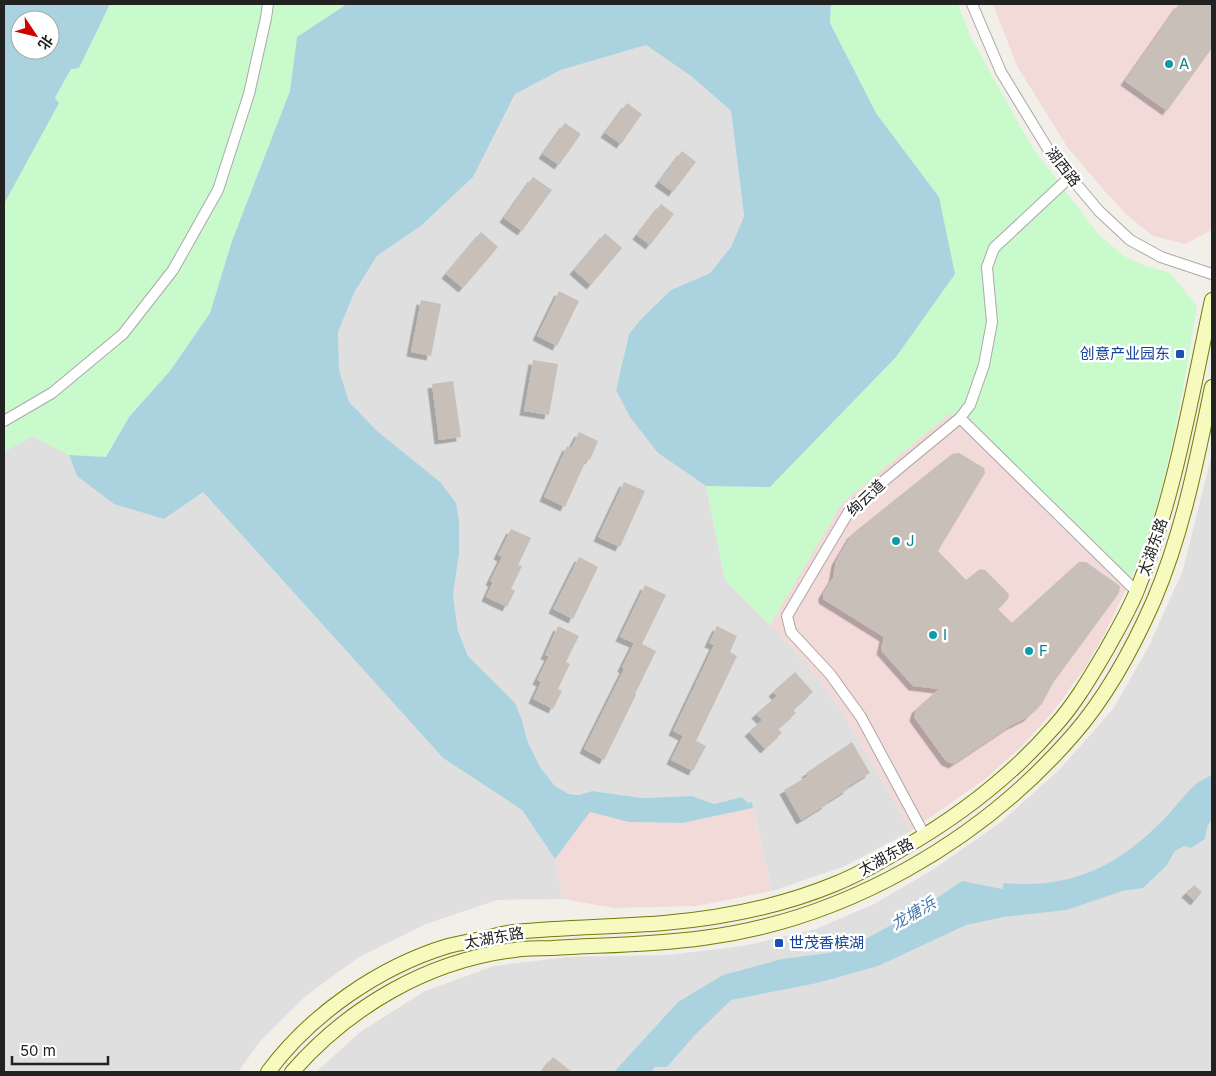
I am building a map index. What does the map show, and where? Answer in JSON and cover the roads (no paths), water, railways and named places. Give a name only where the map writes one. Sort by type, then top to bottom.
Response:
[{"type":"main road","name":"太湖东路","points":[[268,1072],[296,1039],[317,1020],[377,978],[412,960],[448,946],[511,932],[663,923],[749,909],[794,898],[837,884],[882,862],[925,836],[990,790],[1024,760],[1056,725],[1090,678],[1137,592],[1157,538],[1174,480],[1212,300]]},
{"type":"main road","name":"太湖东路","points":[[292,1072],[310,1051],[360,1009],[386,993],[420,977],[462,961],[514,950],[660,943],[706,938],[756,928],[829,906],[887,880],[949,844],[1001,805],[1036,773],[1073,734],[1106,690],[1137,636],[1171,558],[1182,522],[1212,387]]},
{"type":"street","points":[[4,421],[52,394],[123,334],[173,270],[218,190],[249,94],[268,4]]},
{"type":"street","name":"湖西路","points":[[972,4],[1001,72],[1051,154],[1099,212],[1130,240],[1161,257],[1212,274]]},
{"type":"street","name":"绚云道","points":[[925,836],[861,717],[830,674],[791,632],[787,616],[851,508],[960,418],[970,405],[984,365],[992,322],[987,267],[994,248],[1070,177]]},
{"type":"street","points":[[960,418],[1137,592]]},
{"type":"water","points":[[4,4],[110,4],[79,68],[71,69],[55,98],[59,103],[4,204]]},
{"type":"water","points":[[347,4],[831,4],[830,23],[876,113],[939,197],[955,274],[896,357],[770,487],[706,486],[658,453],[630,417],[616,390],[629,334],[641,319],[671,290],[710,273],[731,247],[744,216],[731,111],[691,76],[646,45],[561,70],[515,94],[473,177],[422,225],[377,256],[355,291],[338,332],[339,370],[349,402],[377,431],[440,482],[456,503],[459,521],[459,554],[453,595],[458,631],[468,656],[515,703],[527,740],[540,767],[555,786],[569,794],[579,795],[592,791],[643,798],[692,796],[714,804],[742,797],[748,803],[752,802],[753,808],[682,823],[629,822],[590,812],[555,859],[522,810],[443,758],[203,492],[164,519],[114,504],[77,476],[69,455],[106,457],[129,417],[170,371],[210,313],[232,241],[290,91],[297,37]]},
{"type":"water","points":[[1212,775],[1212,819],[1207,827],[1205,839],[1191,848],[1184,846],[1174,852],[1167,865],[1143,888],[1122,891],[1067,910],[1003,917],[966,925],[878,966],[817,983],[731,1000],[694,1036],[667,1067],[655,1067],[651,1072],[614,1072],[678,1002],[723,975],[782,959],[829,953],[867,938],[916,912],[962,881],[1002,889],[1004,883],[1028,884],[1050,882],[1090,872],[1109,863],[1145,837],[1166,817],[1191,788],[1199,781]]},
{"type":"place","name":"A","points":[[1169,64]]},
{"type":"place","name":"创意产业园东","points":[[1180,354]]},
{"type":"place","name":"J","points":[[896,541]]},
{"type":"place","name":"I","points":[[933,635]]},
{"type":"place","name":"F","points":[[1029,651]]},
{"type":"place","name":"世茂香槟湖","points":[[779,943]]},
{"type":"water label","name":"龙塘浜","points":[[913,913]]}]
